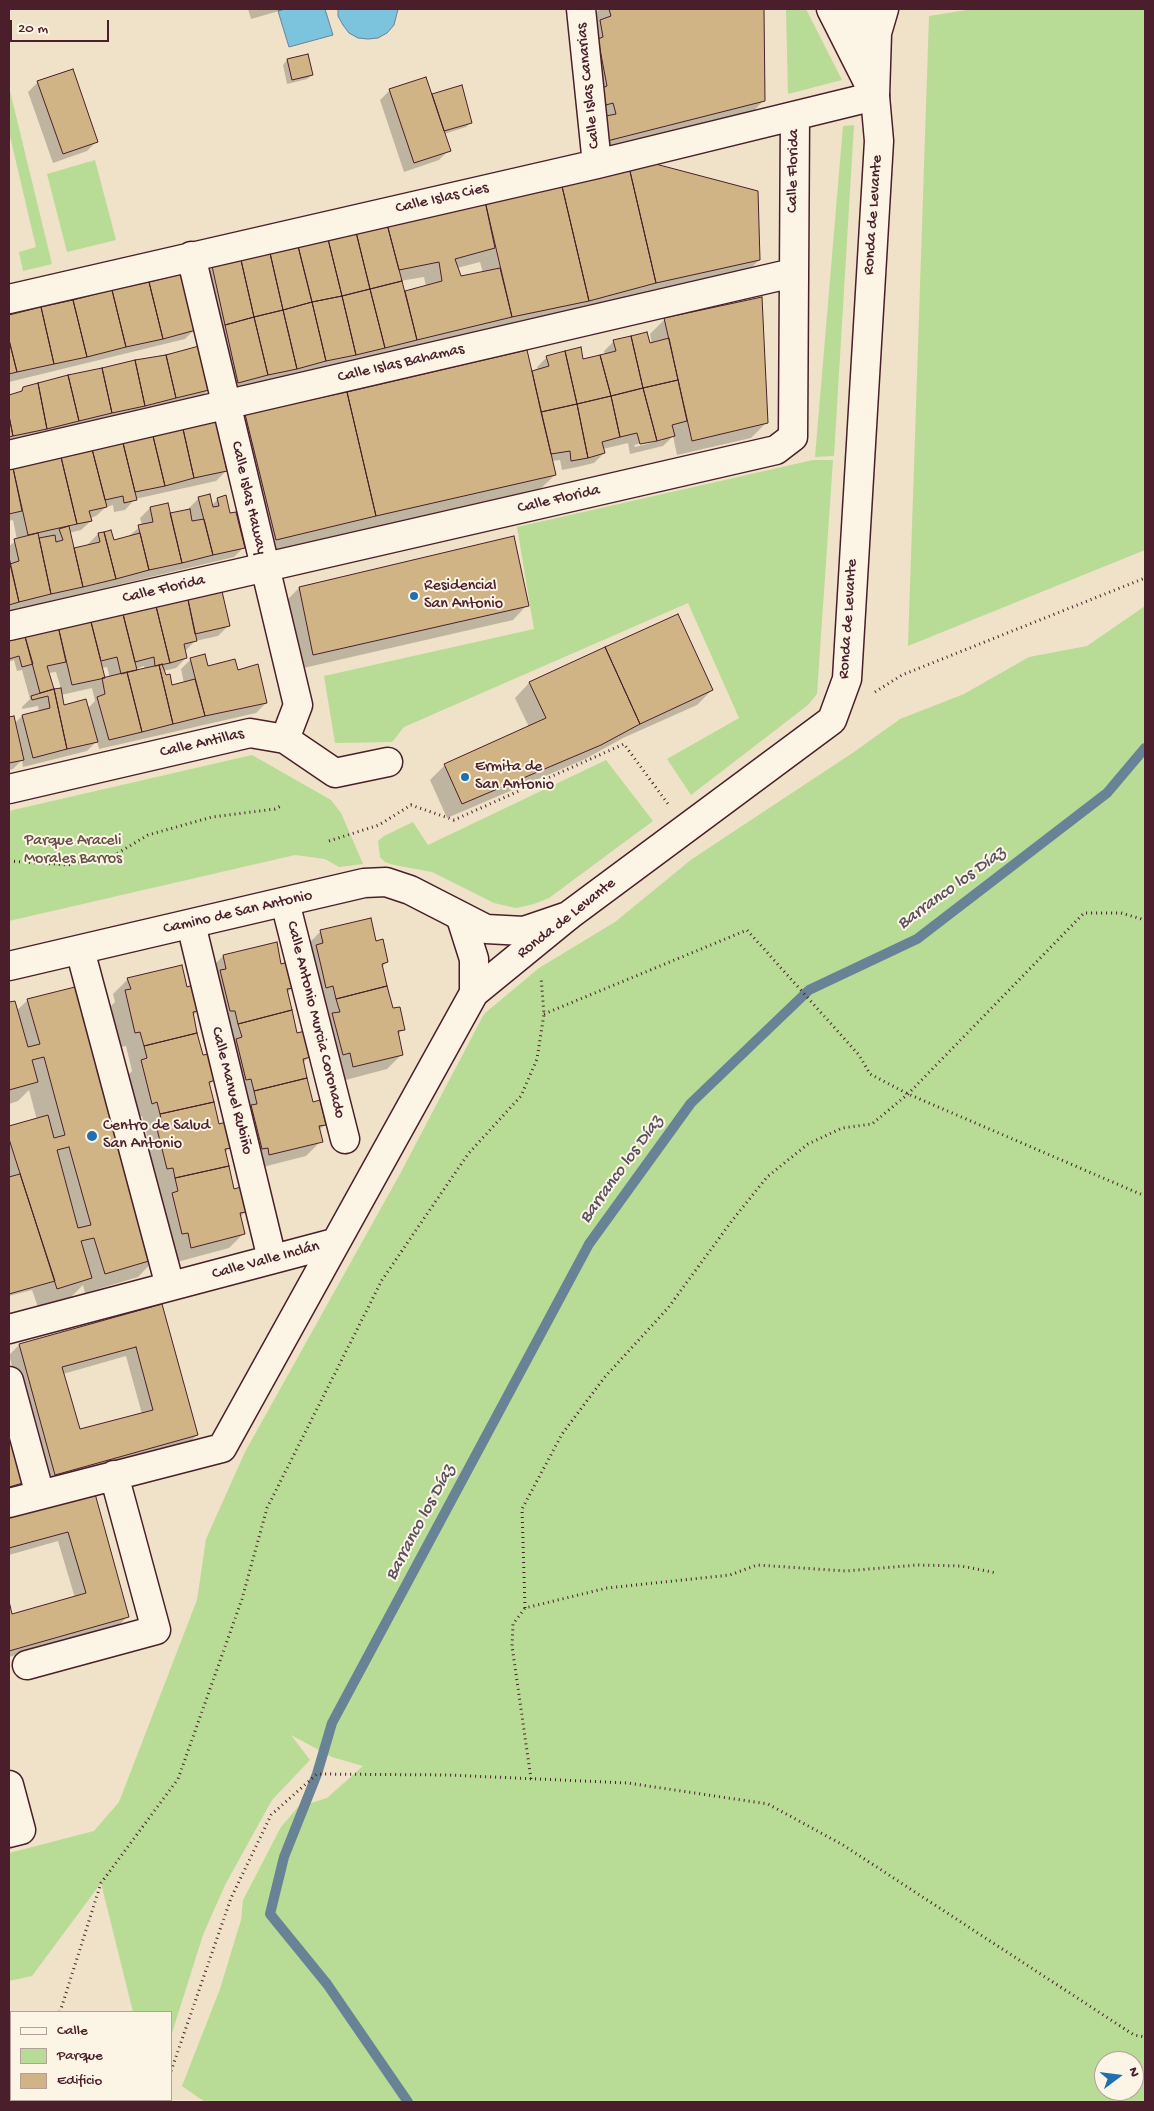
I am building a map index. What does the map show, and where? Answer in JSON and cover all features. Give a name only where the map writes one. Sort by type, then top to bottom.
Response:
[{"type":"street","name":"Calle Islas Canarias","points":[[581,9],[596,164]]},
{"type":"street","points":[[831,9],[875,96]]},
{"type":"street","points":[[859,9],[877,59]]},
{"type":"street","points":[[875,96],[878,33],[884,9]]},
{"type":"street","name":"Calle Islas Cies","points":[[9,299],[596,164],[875,96]]},
{"type":"street","name":"Ronda de Levante","points":[[474,993],[568,916],[832,720],[847,679],[879,141],[875,96]]},
{"type":"street","name":"Calle Florida","points":[[9,626],[776,450],[793,436],[795,116]]},
{"type":"street","name":"Calle Islas Haway","points":[[191,256],[298,705],[285,739]]},
{"type":"street","name":"Calle Islas Bahamas","points":[[9,455],[793,273]]},
{"type":"street","name":"Calle Antillas","points":[[9,789],[250,733],[285,739],[335,773],[388,762]]},
{"type":"street","name":"Camino de San Antonio","points":[[9,966],[364,883],[386,882],[410,890],[461,918],[486,929],[524,931],[568,916]]},
{"type":"street","name":"Calle Antonio Murcia Coronado","points":[[284,902],[345,1139]]},
{"type":"street","points":[[461,918],[474,959],[474,993]]},
{"type":"street","name":"Calle Manuel Rubiño","points":[[191,924],[272,1259]]},
{"type":"street","points":[[80,950],[170,1286]]},
{"type":"street","name":"Calle Valle Inclán","points":[[9,1329],[334,1243],[474,993]]},
{"type":"street","points":[[9,1503],[114,1474],[222,1448],[334,1243]]},
{"type":"street","points":[[9,1381],[40,1495]]},
{"type":"street","points":[[27,1664],[156,1630],[114,1474]]},
{"type":"street","points":[[9,1786],[21,1830],[9,1833]]},
{"type":"path","points":[[871,695],[902,675],[1145,578]]},
{"type":"path","points":[[328,841],[379,825],[411,805],[454,820],[624,744],[686,829]]},
{"type":"path","points":[[9,861],[68,865],[113,856],[148,835],[212,816],[275,809],[281,806]]},
{"type":"path","points":[[532,1779],[512,1646],[513,1624],[525,1608],[522,1508],[562,1434],[604,1378],[668,1308],[731,1222],[767,1177],[808,1144],[842,1128],[872,1124],[908,1094],[1084,914],[1121,913],[1145,920]]},
{"type":"path","points":[[544,1014],[747,930],[859,1056],[870,1074],[908,1094],[1145,1196]]},
{"type":"path","points":[[60,2011],[102,1882],[178,1779],[242,1599],[267,1508],[382,1280],[468,1154],[521,1096],[537,1059],[544,1014],[538,941]]},
{"type":"path","points":[[525,1608],[607,1588],[730,1575],[757,1565],[846,1572],[917,1565],[961,1566],[997,1573]]},
{"type":"path","points":[[172,2069],[231,1898],[270,1815],[318,1774],[448,1775],[628,1783],[768,1804],[843,1845],[1134,2035],[1145,2037]]},
{"type":"green space","points":[[786,9],[806,9],[842,80],[788,94]]},
{"type":"green space","points":[[973,9],[1145,9],[1145,550],[908,646],[929,16]]},
{"type":"green space","points":[[9,87],[52,264],[23,271],[19,252],[36,247],[9,132]]},
{"type":"green space","points":[[854,125],[834,456],[815,457],[843,126]]},
{"type":"green space","points":[[95,160],[116,240],[67,252],[47,174]]},
{"type":"green space","points":[[813,460],[833,460],[817,694],[808,705],[691,795],[667,759],[739,718],[688,603],[404,727],[392,742],[335,743],[324,676],[534,629],[517,527]]},
{"type":"green space","points":[[1145,606],[1145,2102],[205,2102],[182,2086],[220,1989],[241,1920],[243,1900],[281,1827],[298,1807],[327,1798],[363,1766],[332,1757],[291,1735],[310,1760],[272,1800],[225,1885],[203,1935],[172,2033],[172,2011],[133,2011],[101,1883],[32,1976],[9,1981],[9,1853],[94,1831],[119,1802],[197,1600],[206,1539],[245,1452],[400,1174],[484,1014],[539,968],[615,922],[692,859],[854,752],[900,719],[964,694],[1029,657],[1087,646]]},
{"type":"green space","name":"Parque Araceli Morales Barros","points":[[252,755],[331,800],[341,813],[363,864],[339,867],[325,859],[295,855],[9,921],[9,811]]},
{"type":"green space","points":[[606,760],[653,821],[549,898],[516,908],[494,903],[432,872],[394,865],[385,862],[380,857],[378,841],[384,836],[413,822],[428,845]]},
{"type":"green space","points":[[42,2101],[98,2102],[45,2102]]},
{"type":"water","points":[[285,9],[325,9],[333,35],[289,47],[278,11]]},
{"type":"water","points":[[338,9],[398,9],[394,25],[387,33],[378,38],[368,39],[358,38],[349,33],[338,16]]},
{"type":"building","points":[[609,9],[764,9],[765,101],[603,142],[601,117],[616,114],[613,103],[606,105],[602,88],[607,86],[598,39],[603,37],[600,20],[611,16]]},
{"type":"building","points":[[308,54],[313,75],[292,80],[287,59]]},
{"type":"building","points":[[73,69],[98,142],[63,154],[37,81]]},
{"type":"building","points":[[426,77],[451,151],[414,163],[389,89]]},
{"type":"building","points":[[462,85],[472,123],[444,131],[432,94]]},
{"type":"building","points":[[648,162],[758,191],[760,260],[656,283],[629,167]]},
{"type":"building","points":[[629,167],[656,283],[589,301],[561,182]]},
{"type":"building","points":[[561,182],[589,301],[512,317],[485,201]]},
{"type":"building","points":[[485,201],[495,248],[455,259],[461,276],[500,268],[512,317],[417,340],[405,291],[442,281],[439,262],[399,270],[387,224]]},
{"type":"building","points":[[387,224],[402,281],[370,289],[356,232]]},
{"type":"building","points":[[356,232],[370,289],[342,296],[328,239]]},
{"type":"building","points":[[328,239],[342,296],[312,302],[298,246]]},
{"type":"building","points":[[298,246],[312,302],[283,310],[270,253]]},
{"type":"building","points":[[270,253],[283,310],[254,317],[241,260]]},
{"type":"building","points":[[241,260],[254,317],[225,325],[212,266]]},
{"type":"building","points":[[182,274],[196,330],[163,339],[149,282]]},
{"type":"building","points":[[402,281],[417,340],[385,348],[370,289]]},
{"type":"building","points":[[149,282],[163,339],[126,347],[112,290]]},
{"type":"building","points":[[370,289],[385,348],[356,355],[342,296]]},
{"type":"building","points":[[112,290],[126,347],[87,357],[73,300]]},
{"type":"building","points":[[342,296],[356,355],[326,361],[312,302]]},
{"type":"building","points":[[762,297],[768,423],[692,441],[664,318]]},
{"type":"building","points":[[73,300],[87,357],[54,364],[41,307]]},
{"type":"building","points":[[312,302],[326,361],[297,369],[283,310]]},
{"type":"building","points":[[41,307],[54,364],[17,372],[9,340],[9,315]]},
{"type":"building","points":[[283,310],[297,369],[268,375],[254,317]]},
{"type":"building","points":[[254,317],[268,375],[238,383],[225,325]]},
{"type":"building","points":[[647,332],[650,343],[669,338],[678,380],[643,388],[631,336]]},
{"type":"building","points":[[631,336],[643,388],[611,396],[600,355],[616,351],[613,340]]},
{"type":"building","points":[[9,340],[17,372],[9,374]]},
{"type":"building","points":[[199,346],[209,390],[176,398],[166,355]]},
{"type":"building","points":[[581,347],[583,359],[600,355],[611,396],[577,404],[565,351]]},
{"type":"building","points":[[527,350],[556,475],[376,516],[347,392]]},
{"type":"building","points":[[565,351],[577,404],[541,412],[532,371],[549,366],[546,356]]},
{"type":"building","points":[[166,355],[176,398],[145,406],[135,360]]},
{"type":"building","points":[[135,360],[145,406],[112,413],[102,368]]},
{"type":"building","points":[[102,368],[112,413],[79,421],[68,375]]},
{"type":"building","points":[[68,375],[79,421],[47,429],[38,383]]},
{"type":"building","points":[[678,380],[687,421],[672,425],[675,436],[657,441],[643,388]]},
{"type":"building","points":[[38,383],[47,429],[13,436],[9,416],[9,395],[22,391],[23,387]]},
{"type":"building","points":[[643,388],[657,441],[640,444],[637,433],[620,437],[611,396]]},
{"type":"building","points":[[347,392],[376,516],[276,540],[245,414]]},
{"type":"building","points":[[611,396],[620,437],[602,442],[605,453],[588,458],[577,404]]},
{"type":"building","points":[[577,404],[588,458],[571,461],[570,451],[551,454],[541,412]]},
{"type":"building","points":[[9,416],[13,436],[9,437]]},
{"type":"building","points":[[216,421],[227,471],[194,478],[183,429]]},
{"type":"building","points":[[183,429],[194,478],[165,486],[153,436]]},
{"type":"building","points":[[153,436],[165,486],[135,492],[123,443]]},
{"type":"building","points":[[123,443],[137,500],[124,503],[123,496],[105,500],[92,449]]},
{"type":"building","points":[[92,449],[107,507],[89,511],[92,521],[77,524],[61,457]]},
{"type":"building","points":[[61,457],[77,524],[28,535],[13,468]]},
{"type":"building","points":[[13,468],[22,511],[9,514],[9,469]]},
{"type":"building","points":[[210,494],[213,507],[219,506],[217,498],[226,495],[230,513],[236,512],[245,548],[213,555],[198,497]]},
{"type":"building","points":[[168,503],[182,563],[149,570],[138,525],[153,522],[150,507]]},
{"type":"building","points":[[190,509],[192,521],[204,519],[213,555],[182,563],[170,513]]},
{"type":"building","points":[[69,526],[83,587],[51,594],[39,538],[55,535],[56,542],[63,540],[59,529]]},
{"type":"building","points":[[111,530],[114,540],[140,533],[149,570],[116,579],[104,532]]},
{"type":"building","points":[[104,532],[116,579],[83,587],[74,548],[100,542],[98,533]]},
{"type":"building","points":[[38,533],[51,594],[19,602],[10,564],[19,561],[14,539]]},
{"type":"building","name":"Residencial San Antonio","points":[[514,536],[529,606],[313,655],[299,587]]},
{"type":"building","points":[[9,557],[19,602],[9,605]]},
{"type":"building","points":[[221,587],[230,626],[195,634],[187,595]]},
{"type":"building","points":[[187,595],[197,641],[184,644],[187,658],[170,663],[155,602]]},
{"type":"building","points":[[155,602],[170,663],[155,666],[154,657],[135,662],[122,610]]},
{"type":"building","points":[[122,610],[137,670],[121,674],[117,657],[101,661],[90,618]]},
{"type":"building","points":[[678,614],[713,690],[640,724],[605,647]]},
{"type":"building","points":[[90,618],[105,678],[72,685],[58,626]]},
{"type":"building","points":[[58,626],[66,662],[47,666],[54,689],[40,693],[24,633]]},
{"type":"building","points":[[24,633],[33,664],[22,667],[19,656],[9,659],[9,637]]},
{"type":"building","points":[[605,647],[640,724],[601,745],[462,804],[444,764],[546,718],[529,682]]},
{"type":"building","points":[[205,654],[208,666],[235,659],[238,670],[258,664],[267,703],[205,716],[190,658]]},
{"type":"building","points":[[162,664],[166,675],[170,674],[172,685],[195,679],[205,716],[173,724],[159,665]]},
{"type":"building","points":[[159,665],[173,724],[142,732],[127,672]]},
{"type":"building","points":[[127,672],[142,732],[109,740],[97,697],[105,694],[102,678]]},
{"type":"building","points":[[61,688],[64,705],[86,699],[98,742],[67,749],[54,689]]},
{"type":"building","points":[[54,689],[67,749],[33,758],[22,715],[50,708],[48,696],[32,700],[31,696]]},
{"type":"building","points":[[14,716],[24,760],[9,763],[9,717]]},
{"type":"building","points":[[371,918],[376,941],[383,939],[388,962],[382,964],[387,986],[336,999],[333,986],[326,988],[316,945],[323,943],[320,930]]},
{"type":"building","points":[[277,942],[281,964],[288,962],[294,988],[287,989],[292,1010],[238,1024],[235,1011],[230,1011],[220,970],[226,969],[223,955]]},
{"type":"building","points":[[182,965],[187,987],[193,985],[199,1011],[193,1012],[197,1033],[144,1046],[140,1032],[135,1033],[125,990],[131,989],[127,978]]},
{"type":"building","name":"Centro de Salud San Antonio","points":[[83,985],[159,1258],[105,1274],[94,1238],[81,1241],[92,1278],[57,1289],[9,1139],[9,1126],[48,1115],[54,1138],[65,1135],[44,1057],[32,1060],[38,1082],[9,1090],[9,1002],[15,1001],[28,1047],[40,1044],[27,999]],"holes":[[[69,1147],[91,1225],[78,1228],[57,1150]]]},
{"type":"building","points":[[387,986],[393,1008],[400,1007],[405,1030],[398,1031],[403,1055],[353,1067],[350,1053],[343,1055],[332,1013],[340,1012],[336,999]]},
{"type":"building","points":[[292,1010],[297,1033],[305,1031],[311,1057],[303,1059],[307,1078],[254,1091],[251,1079],[246,1080],[236,1039],[242,1037],[238,1024]]},
{"type":"building","points":[[197,1033],[203,1055],[209,1054],[216,1080],[209,1082],[214,1102],[160,1114],[157,1102],[152,1104],[141,1060],[147,1058],[144,1046]]},
{"type":"building","points":[[307,1078],[313,1102],[320,1100],[326,1125],[319,1126],[323,1142],[269,1155],[268,1148],[262,1149],[251,1105],[257,1104],[254,1091]]},
{"type":"building","points":[[214,1102],[219,1124],[226,1122],[232,1148],[225,1149],[229,1166],[175,1178],[173,1168],[167,1169],[157,1129],[163,1128],[160,1114]]},
{"type":"building","points":[[229,1166],[234,1189],[241,1187],[247,1212],[240,1213],[245,1234],[191,1248],[188,1233],[182,1234],[172,1193],[178,1191],[175,1178]]},
{"type":"building","points":[[20,1174],[55,1281],[9,1294],[9,1177]]},
{"type":"building","points":[[162,1304],[198,1435],[55,1475],[19,1344]],"holes":[[[136,1347],[153,1410],[80,1429],[62,1367]]]},
{"type":"building","points":[[9,1402],[30,1481],[9,1487]]},
{"type":"building","points":[[94,1490],[129,1617],[9,1651],[9,1601],[12,1614],[86,1593],[68,1532],[9,1548],[9,1514]]},
{"type":"waterway","name":"Barranco los Díaz","points":[[408,2102],[327,1984],[270,1914],[284,1857],[317,1774],[332,1723],[589,1244],[691,1103],[809,990],[917,939],[1107,793],[1145,748]]},
{"type":"place","name":"Residencial San Antonio","points":[[414,596]]},
{"type":"place","name":"Ermita de San Antonio","points":[[465,777]]},
{"type":"place","name":"Centro de Salud San Antonio","points":[[92,1136]]}]
